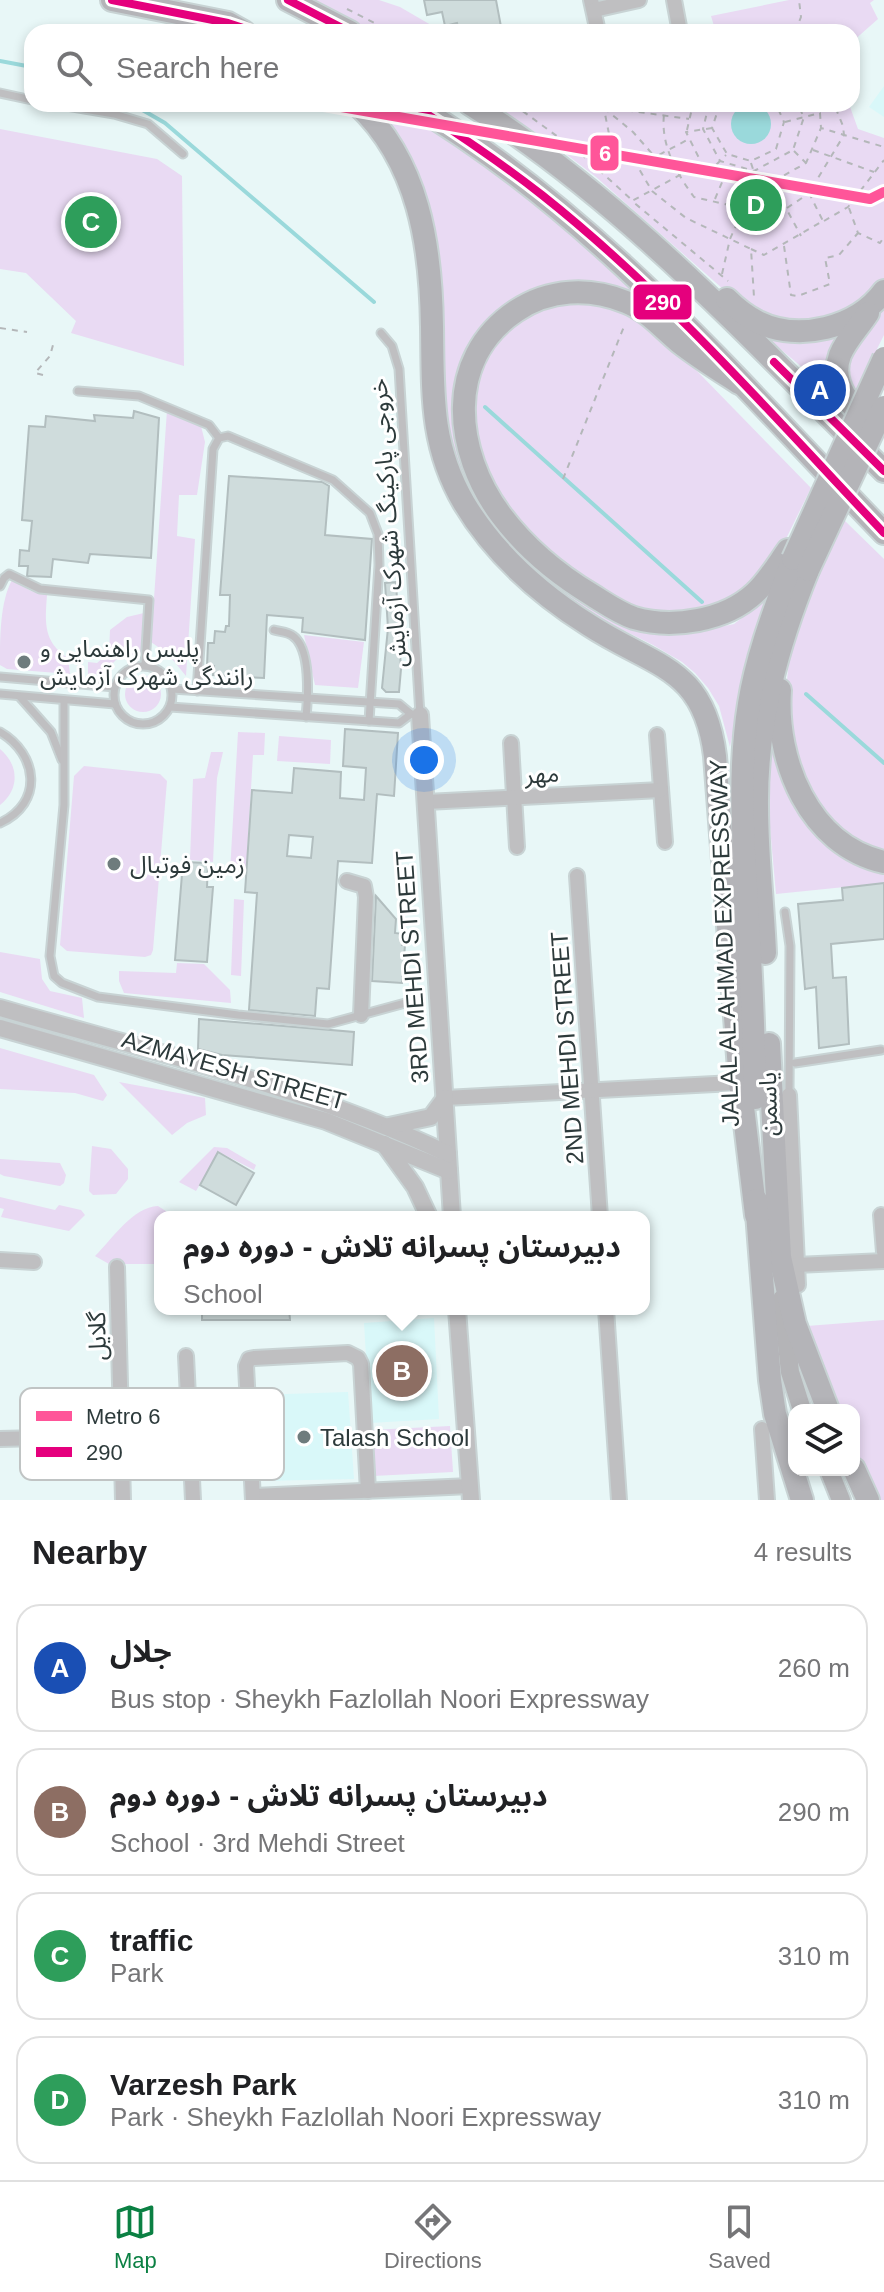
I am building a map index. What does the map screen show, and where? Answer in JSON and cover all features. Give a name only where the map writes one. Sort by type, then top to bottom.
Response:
[{"type":"highway","points":[[112,0],[222,24]]},
{"type":"highway","points":[[172,0],[229,24]]},
{"type":"highway","points":[[288,0],[334,24]]},
{"type":"highway","points":[[365,112],[381,128],[399,156],[416,199],[428,257],[432,397],[439,445],[451,479],[465,504],[483,532],[532,583],[588,625],[680,677],[699,698],[708,717],[715,756],[739,1068],[756,1215]]},
{"type":"highway","points":[[424,112],[506,167],[627,267],[691,329],[884,533]]},
{"type":"highway","points":[[481,112],[575,178],[655,246],[742,312],[770,327],[797,331],[834,326],[880,296]]},
{"type":"highway","points":[[655,246],[884,471]]},
{"type":"highway","points":[[739,383],[680,343],[643,310],[620,299],[578,291],[542,298],[498,325],[474,358],[463,393],[465,433],[480,480],[500,514],[550,566],[579,587],[634,618],[676,622],[697,620],[727,610],[753,594],[812,516]]},
{"type":"highway","points":[[880,296],[845,344],[837,369],[842,389],[859,413],[873,420],[884,420]]},
{"type":"highway","name":"JALAL AL AHMAD EXPRESSWAY","points":[[826,1404],[795,1324],[757,806],[761,737],[772,674],[791,612],[812,516],[884,358]]},
{"type":"highway","name":"JALAL AL AHMAD EXPRESSWAY","points":[[799,1496],[775,1414],[756,1215],[754,1028],[742,847],[741,770],[749,700],[757,665],[800,564],[884,407]]},
{"type":"highway","points":[[800,564],[778,713],[789,766],[814,816],[831,835],[853,850],[884,862]]},
{"type":"highway","points":[[857,1476],[868,1500]]},
{"type":"main road","points":[[791,1266],[788,1362],[800,1404]]},
{"type":"main road","points":[[831,1476],[841,1500]]},
{"type":"street","points":[[593,5],[639,0]]},
{"type":"street","points":[[674,0],[678,24]]},
{"type":"street","name":"3RD MEHDI STREET","points":[[416,714],[426,802],[452,1211]]},
{"type":"street","points":[[657,735],[665,842]]},
{"type":"street","points":[[511,743],[517,847]]},
{"type":"street","name":"مهر","points":[[426,802],[661,790]]},
{"type":"street","name":"2ND MEHDI STREET","points":[[577,876],[600,1211]]},
{"type":"street","points":[[347,881],[364,886],[366,897],[361,1015]]},
{"type":"street","name":"AZMAYESH STREET","points":[[0,1008],[301,1095],[389,1126],[448,1163]]},
{"type":"street","name":"AZMAYESH STREET","points":[[0,1028],[326,1121],[448,1163]]},
{"type":"street","points":[[389,1126],[431,1117],[445,1098],[734,1083]]},
{"type":"street","name":"یاسمن","points":[[789,1095],[791,1266]]},
{"type":"street","points":[[383,1143],[415,1187],[426,1211]]},
{"type":"street","points":[[881,1215],[884,1252]]},
{"type":"street","points":[[0,1260],[34,1262]]},
{"type":"street","points":[[791,1266],[884,1261]]},
{"type":"street","name":"گلایل","points":[[117,1267],[120,1388]]},
{"type":"street","points":[[253,1498],[368,1491],[470,1493],[457,1315]]},
{"type":"street","points":[[606,1315],[619,1500]]},
{"type":"street","points":[[247,1388],[246,1366],[249,1359],[343,1353],[358,1358],[361,1364],[368,1491]]},
{"type":"street","points":[[186,1356],[188,1388]]},
{"type":"street","points":[[762,1429],[767,1500]]},
{"type":"street","points":[[0,1439],[20,1439]]},
{"type":"street","name":"گلایل","points":[[122,1480],[123,1500]]},
{"type":"street","points":[[192,1480],[193,1500]]},
{"type":"lane","points":[[0,93],[24,98]]},
{"type":"lane","points":[[102,112],[148,124],[183,154]]},
{"type":"lane","name":"خروجی پارکینگ شهرک آزمایش","points":[[381,333],[392,346],[399,369],[416,714]]},
{"type":"lane","points":[[78,391],[139,396],[209,425],[219,438]]},
{"type":"lane","points":[[197,691],[213,449],[219,438],[228,436],[333,480],[370,513],[378,534],[379,565],[369,721]]},
{"type":"lane","points":[[0,586],[9,574],[40,589],[149,600],[145,665]]},
{"type":"lane","points":[[274,630],[290,634],[300,644],[308,698],[306,717]]},
{"type":"lane","points":[[145,665],[164,674],[172,689],[170,707],[160,719],[141,725],[124,718],[115,704],[115,687],[127,670],[145,665]]},
{"type":"lane","points":[[0,677],[115,687]]},
{"type":"lane","points":[[172,689],[399,704],[416,714]]},
{"type":"lane","points":[[0,694],[115,704]]},
{"type":"lane","points":[[0,705],[11,696]]},
{"type":"lane","points":[[20,697],[51,732],[65,770]]},
{"type":"lane","points":[[64,700],[65,770],[50,956],[54,976],[62,983],[112,999],[328,1024],[420,999]]},
{"type":"lane","points":[[170,707],[399,723],[416,714]]},
{"type":"lane","points":[[0,724],[24,752],[30,767],[31,783],[26,799],[17,812],[0,823]]},
{"type":"lane","points":[[0,732],[8,736]]},
{"type":"lane","name":"یاسمن","points":[[785,912],[790,946],[789,1095]]},
{"type":"lane","points":[[795,1063],[881,1050]]},
{"type":"path","points":[[798,24],[801,17],[799,0]]},
{"type":"path","points":[[342,6],[377,24]]},
{"type":"path","points":[[524,112],[580,153],[730,283]]},
{"type":"path","points":[[604,112],[613,154],[635,162],[652,191],[686,218],[764,255],[848,207],[884,160]]},
{"type":"path","points":[[610,112],[655,157]]},
{"type":"path","points":[[649,112],[689,119]]},
{"type":"path","points":[[691,112],[686,132],[707,174],[760,189],[806,163],[821,128],[820,113],[784,122]]},
{"type":"path","points":[[707,112],[703,129],[720,161],[754,171],[793,150],[804,117],[801,112]]},
{"type":"path","points":[[717,112],[712,128],[727,154],[751,161],[776,149],[784,122],[780,112]]},
{"type":"path","points":[[664,114],[664,141],[679,176],[694,197],[733,206],[743,205],[747,210],[764,216],[786,208],[809,193],[844,135],[837,112]]},
{"type":"path","points":[[686,132],[712,128]]},
{"type":"path","points":[[821,128],[884,147]]},
{"type":"path","points":[[637,166],[690,139]]},
{"type":"path","points":[[812,149],[875,172]]},
{"type":"path","points":[[793,150],[806,163]]},
{"type":"path","points":[[707,174],[727,154]]},
{"type":"path","points":[[751,161],[760,189]]},
{"type":"path","points":[[632,201],[702,163]]},
{"type":"path","points":[[714,202],[724,179]]},
{"type":"path","points":[[809,193],[823,221]]},
{"type":"path","points":[[733,206],[739,219]]},
{"type":"path","points":[[848,207],[858,233],[880,243],[884,237]]},
{"type":"path","points":[[786,208],[801,236]]},
{"type":"path","points":[[721,275],[730,239],[747,210]]},
{"type":"path","points":[[784,245],[791,295],[798,296],[830,284],[825,258],[839,255],[858,233]]},
{"type":"path","points":[[746,297],[754,302],[751,249]]},
{"type":"path","points":[[563,479],[626,322]]},
{"type":"path","points":[[0,328],[27,332]]},
{"type":"path","points":[[43,375],[35,373],[50,356],[53,345]]},
{"type":"shaded area","points":[[305,0],[379,0],[400,7],[429,24],[352,24]]},
{"type":"shaded area","points":[[789,0],[874,0],[870,3],[878,19],[860,35],[860,24],[713,24],[711,16]]},
{"type":"shaded area","points":[[884,86],[884,117],[869,107]]},
{"type":"shaded area","points":[[369,112],[405,112],[464,150],[537,204],[651,304],[626,294],[503,312],[457,429],[556,582],[611,621],[644,632],[682,635],[734,624],[764,601],[743,679],[730,747],[719,706],[695,673],[653,645],[585,611],[521,563],[471,502],[442,427],[432,252]]},
{"type":"shaded area","points":[[504,112],[852,112],[858,129],[884,138],[884,282],[860,308],[803,327],[740,304],[596,177]]},
{"type":"shaded area","points":[[0,129],[157,159],[182,176],[184,366],[71,333],[76,321],[26,273],[0,269]]},
{"type":"shaded area","points":[[569,300],[607,301],[659,332],[811,488],[781,549],[767,568],[736,597],[684,615],[634,610],[552,557],[502,503],[474,442],[473,379],[499,334],[545,306]]},
{"type":"shaded area","points":[[884,301],[884,335],[851,401],[848,397],[846,350]]},
{"type":"shaded area","points":[[746,320],[840,331],[835,395]]},
{"type":"shaded area","points":[[167,410],[201,426],[205,442],[197,495],[179,495],[177,536],[195,539],[186,676],[168,654],[151,642]]},
{"type":"shaded area","points":[[843,519],[884,559],[884,856],[839,834],[803,788],[785,700],[789,660],[806,599]]},
{"type":"shaded area","points":[[12,580],[31,591],[47,595],[47,631],[54,645],[68,658],[70,674],[7,669],[0,665],[3,609]]},
{"type":"shaded area","points":[[144,613],[142,653],[119,657],[102,674],[88,674],[88,662],[97,663],[109,653],[110,630],[127,617]]},
{"type":"shaded area","points":[[304,635],[364,642],[358,688],[315,685]]},
{"type":"shaded area","points":[[143,676],[156,681],[161,694],[156,707],[143,712],[130,707],[125,694],[130,681]]},
{"type":"shaded area","points":[[238,732],[265,733],[264,755],[253,755],[246,873],[230,872]]},
{"type":"shaded area","points":[[279,736],[331,740],[330,764],[277,761]]},
{"type":"shaded area","points":[[772,737],[786,783],[808,823],[839,854],[884,873],[884,883],[776,894],[766,783]]},
{"type":"shaded area","points":[[0,749],[11,762],[15,777],[11,792],[0,805]]},
{"type":"shaded area","points":[[211,752],[223,752],[217,778],[213,862],[190,860],[193,779],[205,778]]},
{"type":"shaded area","name":"زمین فوتبال","points":[[84,766],[160,774],[167,781],[151,955],[67,951],[60,945],[74,776]]},
{"type":"shaded area","points":[[234,899],[244,900],[241,976],[231,975]]},
{"type":"shaded area","points":[[0,952],[40,959],[42,979],[50,991],[82,998],[84,1018],[0,992]]},
{"type":"shaded area","points":[[177,963],[204,964],[230,990],[231,1003],[124,993],[119,971],[176,973]]},
{"type":"shaded area","points":[[0,1048],[94,1075],[107,1095],[103,1101],[75,1093],[0,1089]]},
{"type":"shaded area","points":[[119,1082],[205,1098],[206,1115],[187,1123],[172,1135]]},
{"type":"shaded area","points":[[92,1146],[111,1149],[128,1169],[128,1179],[116,1194],[93,1195],[89,1191]]},
{"type":"shaded area","points":[[214,1147],[227,1148],[256,1165],[254,1170],[219,1152],[196,1191],[179,1182]]},
{"type":"shaded area","points":[[0,1159],[60,1163],[66,1175],[64,1183],[60,1186],[4,1176],[0,1174]]},
{"type":"shaded area","points":[[0,1197],[55,1210],[59,1205],[81,1210],[85,1215],[69,1231],[1,1217],[4,1209],[0,1208]]},
{"type":"shaded area","points":[[158,1206],[166,1211],[154,1211],[154,1264],[109,1264],[95,1256],[132,1218]]},
{"type":"shaded area","points":[[434,1318],[439,1419],[370,1423],[364,1323]]},
{"type":"shaded area","points":[[884,1320],[884,1500],[880,1500],[860,1458],[860,1404],[835,1404],[807,1326]]},
{"type":"shaded area","name":"Talash School","points":[[348,1392],[354,1479],[261,1481],[284,1480],[284,1394]]},
{"type":"shaded area","points":[[450,1426],[453,1472],[373,1476],[371,1430]]},
{"type":"water","points":[[736,112],[766,112],[769,132],[759,142],[743,142],[733,132],[731,124]]},
{"type":"building","points":[[424,0],[496,0],[500,24],[445,24],[442,12],[427,15]]},
{"type":"building","points":[[134,411],[159,418],[151,558],[90,554],[88,563],[53,559],[51,577],[27,576],[28,566],[19,566],[20,550],[29,551],[32,521],[22,520],[29,426],[45,427],[46,416],[95,421],[94,415],[133,418]]},
{"type":"building","points":[[229,476],[322,482],[329,486],[325,535],[372,539],[365,640],[302,632],[303,618],[267,615],[264,678],[213,675],[214,666],[207,666],[208,643],[214,643],[215,631],[225,632],[226,626],[229,626],[230,595],[220,595]]},
{"type":"building","points":[[396,582],[401,669],[399,692],[386,692],[382,688],[388,628],[385,583]]},
{"type":"building","points":[[345,729],[398,733],[394,796],[377,794],[372,863],[338,861],[329,989],[317,988],[315,1016],[249,1010],[257,893],[245,892],[252,790],[292,793],[294,768],[341,772],[340,798],[364,800],[366,768],[343,766]],"holes":[[[289,835],[313,837],[311,858],[287,856]]]},
{"type":"building","points":[[183,862],[208,863],[207,887],[213,887],[207,962],[175,960]]},
{"type":"building","points":[[884,883],[884,939],[831,944],[833,978],[846,977],[849,1044],[819,1048],[816,987],[805,989],[798,904],[843,900],[842,888]]},
{"type":"building","points":[[376,896],[396,919],[395,933],[403,934],[402,983],[372,981]]},
{"type":"building","points":[[199,1019],[354,1032],[352,1065],[222,1055],[198,1049]]},
{"type":"building","points":[[218,1152],[254,1173],[236,1205],[200,1185]]},
{"type":"building","points":[[202,1315],[290,1315],[290,1320],[202,1320]]},
{"type":"waterway","points":[[0,61],[24,66]]},
{"type":"waterway","points":[[146,112],[165,123],[374,302]]},
{"type":"waterway","points":[[485,407],[702,602]]},
{"type":"waterway","points":[[806,694],[884,763]]},
{"type":"metro line","name":"6","points":[[370,112],[870,199],[884,192]]},
{"type":"transit line","name":"290","points":[[112,0],[231,24]]},
{"type":"transit line","name":"290","points":[[288,0],[334,24]]},
{"type":"transit line","name":"290","points":[[424,112],[526,183],[633,273],[719,358],[884,533]]},
{"type":"transit line","name":"290","points":[[774,362],[884,471]]},
{"type":"place","name":"Varzesh Park","points":[[756,205]]},
{"type":"place","name":"traffic","points":[[91,222]]},
{"type":"place","name":"جلال","points":[[820,390]]},
{"type":"place","name":"پلیس راهنمایی و رانندگی شهرک آزمایش","points":[[24,662]]},
{"type":"place","name":"زمین فوتبال","points":[[114,864]]},
{"type":"place","name":"دبیرستان پسرانه تلاش - دوره دوم","points":[[402,1371]]},
{"type":"place","name":"Talash School","points":[[304,1437]]}]
